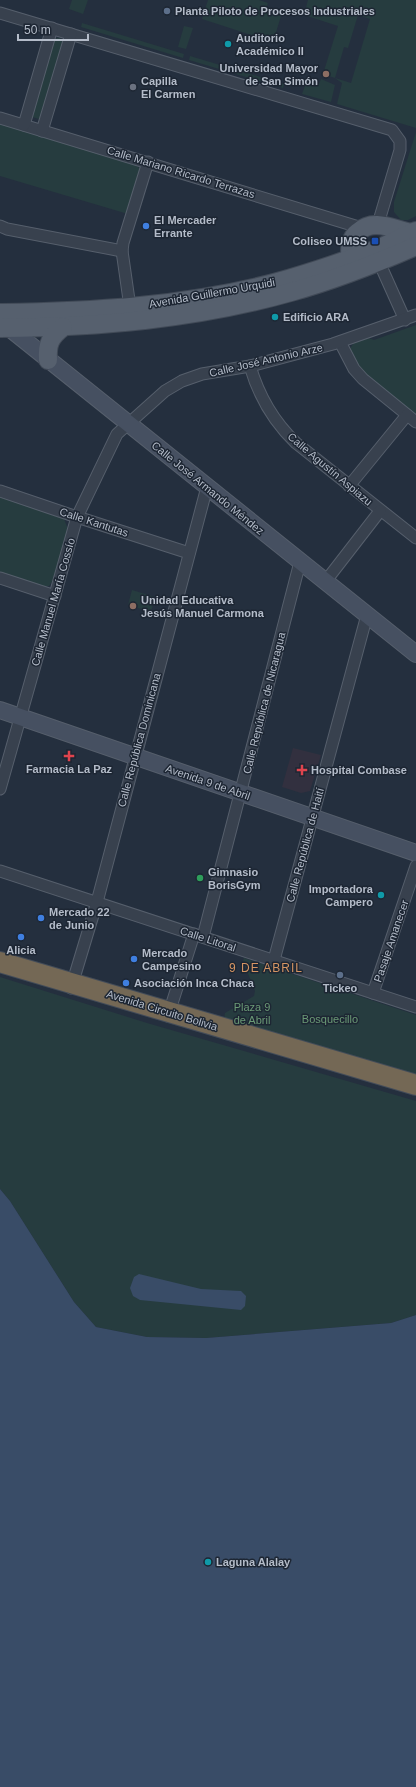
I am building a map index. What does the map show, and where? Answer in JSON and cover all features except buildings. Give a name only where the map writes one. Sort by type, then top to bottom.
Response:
[{"type":"highway","name":"Avenida Circuito Bolivia","points":[[0,962],[71,988],[416,1094]]},
{"type":"highway","name":"Avenida Circuito Bolivia","points":[[0,972],[71,988]]},
{"type":"highway","name":"Avenida Circuito Bolivia","points":[[168,1017],[416,1085]]},
{"type":"main road","points":[[351,258],[349,249],[355,234],[370,226],[415,237]]},
{"type":"main road","name":"Avenida Guillermo Urquidi","points":[[0,313],[34,313],[130,307],[177,302],[273,283],[415,237]]},
{"type":"main road","name":"Avenida Guillermo Urquidi","points":[[3,326],[63,328],[156,318],[215,309],[290,292],[341,277],[379,262],[415,237]]},
{"type":"main road","points":[[48,360],[47,348],[49,340],[54,334],[63,328]]},
{"type":"street","points":[[0,13],[392,130],[400,141],[400,150],[370,226]]},
{"type":"street","points":[[24,125],[52,28]]},
{"type":"street","points":[[42,130],[71,34]]},
{"type":"street","name":"Calle Mariano Ricardo Terrazas","points":[[0,118],[370,226]]},
{"type":"street","points":[[130,307],[122,251],[123,243],[148,162]]},
{"type":"street","points":[[0,226],[7,229],[122,251]]},
{"type":"street","points":[[379,262],[405,320]]},
{"type":"street","name":"Calle José Antonio Arze","points":[[127,424],[165,391],[182,381],[202,374],[250,366],[340,342],[416,315]]},
{"type":"street","name":"Calle José Armando Méndez","points":[[3,326],[48,360],[416,654]]},
{"type":"street","points":[[340,342],[346,356],[358,374],[416,422]]},
{"type":"street","name":"Calle Agustín Aspiazu","points":[[250,366],[255,382],[266,406],[281,428],[296,443],[416,538]]},
{"type":"street","points":[[350,486],[407,415]]},
{"type":"street","name":"Calle Manuel María Cossío","points":[[0,789],[77,517],[117,434],[127,424]]},
{"type":"street","name":"Calle República Dominicana","points":[[71,988],[97,902],[207,487]]},
{"type":"street","name":"Calle Kantutas","points":[[0,491],[189,553]]},
{"type":"street","points":[[325,582],[380,511]]},
{"type":"street","name":"Calle República de Nicaragua","points":[[168,1017],[199,936],[241,793],[300,562]]},
{"type":"street","points":[[0,578],[55,596]]},
{"type":"street","name":"Calle República de Haití","points":[[274,960],[367,615]]},
{"type":"street","name":"Avenida 9 de Abril","points":[[0,710],[416,853]]},
{"type":"street","name":"Pasaje Amanecer","points":[[373,993],[416,866]]},
{"type":"street","name":"Calle Litoral","points":[[0,871],[416,1007]]},
{"type":"shaded area","name":"Hospital Combase","points":[[293,748],[321,755],[310,791],[301,793],[282,787]]},
{"type":"green space","points":[[72,0],[88,0],[83,14],[69,9]]},
{"type":"green space","points":[[208,0],[259,0],[268,3],[265,11],[281,16],[273,42],[202,19]]},
{"type":"green space","points":[[308,0],[416,0],[416,128],[337,104],[342,83],[335,78],[323,74],[338,26],[304,15]],"holes":[[[358,15],[370,19],[351,83],[335,78],[344,47],[348,48]]]},
{"type":"green space","points":[[82,23],[184,54],[183,58],[81,27]]},
{"type":"green space","points":[[184,26],[193,28],[186,49],[178,47]]},
{"type":"green space","points":[[60,38],[63,43],[42,117],[39,119],[32,117],[32,113],[54,40]]},
{"type":"green space","points":[[190,56],[284,84],[283,88],[189,60]]},
{"type":"green space","points":[[321,79],[335,85],[331,102],[302,94],[307,80],[319,84]]},
{"type":"green space","points":[[0,120],[136,164],[140,170],[128,214],[0,176]]},
{"type":"green space","points":[[416,132],[416,216],[408,220],[401,220],[394,212],[394,202]]},
{"type":"green space","points":[[416,325],[416,417],[370,379],[355,361],[349,350],[355,341],[366,337],[374,340]]},
{"type":"green space","points":[[0,497],[64,519],[68,529],[53,580],[49,586],[39,586],[0,574]]},
{"type":"green space","points":[[132,590],[155,597],[151,612],[128,605]]},
{"type":"green space","name":"Bosquecillo","points":[[244,958],[416,1015],[416,1075],[224,1019],[225,1013],[254,996],[255,991],[243,961]]},
{"type":"green space","points":[[0,977],[147,1023],[416,1101],[416,1315],[391,1323],[206,1338],[147,1337],[96,1327],[74,1302],[10,1201],[0,1189]]},
{"type":"water","name":"Laguna Alalay","points":[[0,1189],[10,1201],[74,1302],[96,1327],[147,1337],[206,1338],[391,1323],[416,1315],[416,1787],[0,1787]]},
{"type":"water","points":[[139,1274],[201,1289],[241,1291],[246,1296],[245,1306],[241,1310],[140,1300],[133,1296],[130,1288],[134,1277]]},
{"type":"place","name":"Planta Piloto de Procesos Industriales","points":[[167,11]]},
{"type":"place","name":"Auditorio Académico II","points":[[228,44]]},
{"type":"place","name":"Universidad Mayor de San Simón","points":[[326,74]]},
{"type":"place","name":"Capilla El Carmen","points":[[133,87]]},
{"type":"place","name":"El Mercader Errante","points":[[146,226]]},
{"type":"place","name":"Coliseo UMSS","points":[[375,241]]},
{"type":"place","name":"Edificio ARA","points":[[275,317]]},
{"type":"place","name":"Unidad Educativa Jesús Manuel Carmona","points":[[133,606]]},
{"type":"place","name":"Farmacia La Paz","points":[[69,756]]},
{"type":"place","name":"Hospital Combase","points":[[302,770]]},
{"type":"place","name":"Gimnasio BorisGym","points":[[200,878]]},
{"type":"place","name":"Importadora Campero","points":[[381,895]]},
{"type":"place","name":"Mercado 22 de Junio","points":[[41,918]]},
{"type":"place","name":"Alicia","points":[[21,937]]},
{"type":"place","name":"Mercado Campesino","points":[[134,959]]},
{"type":"place","name":"Tickeo","points":[[340,975]]},
{"type":"place","name":"Asociación Inca Chaca","points":[[126,983]]},
{"type":"place","name":"Laguna Alalay","points":[[208,1562]]},
{"type":"district","name":"9 DE ABRIL","points":[[266,968]]},
{"type":"park label","name":"Plaza 9 de Abril","points":[[252,1013]]}]
